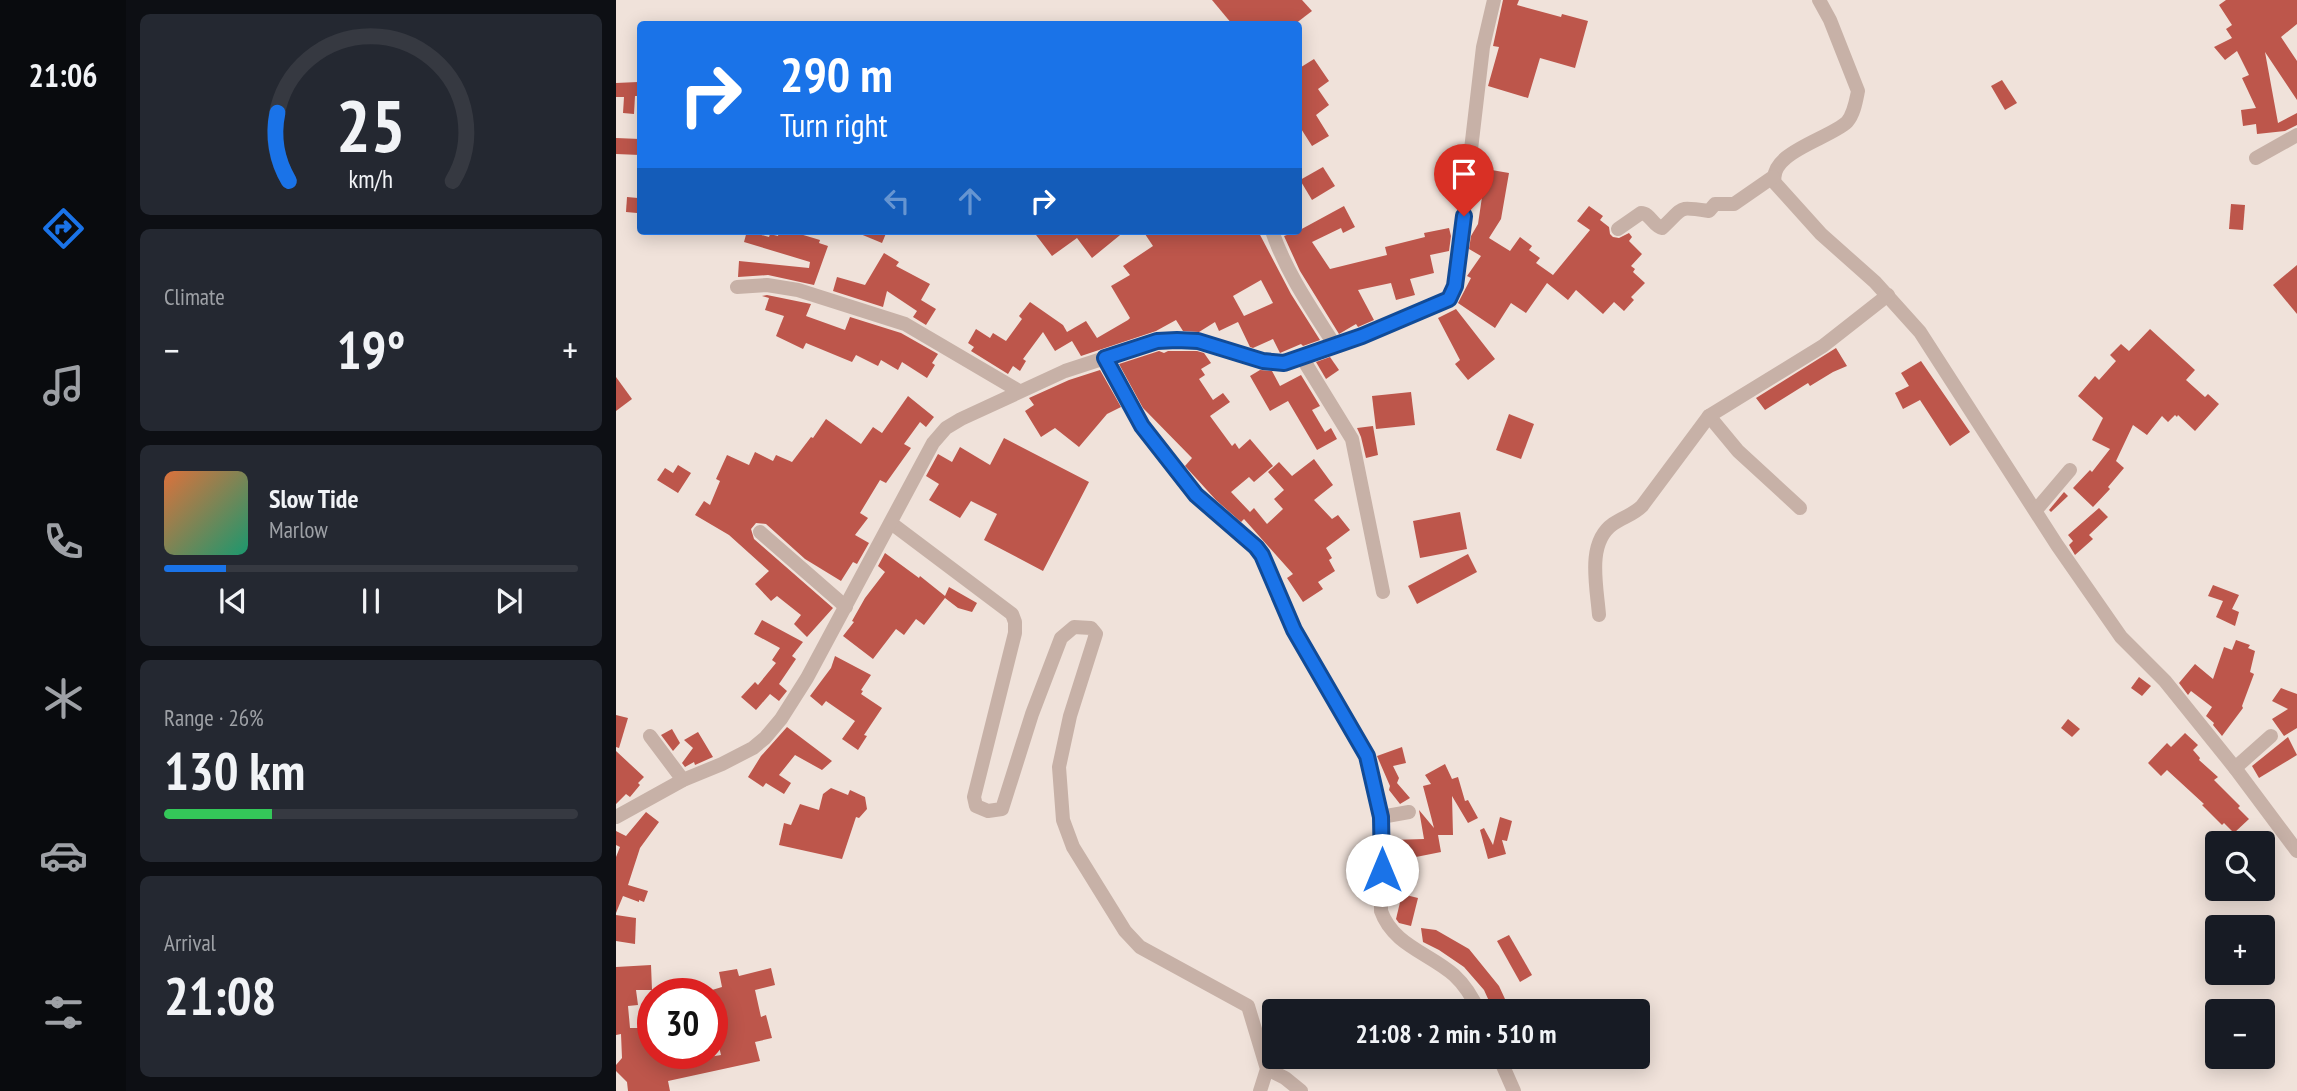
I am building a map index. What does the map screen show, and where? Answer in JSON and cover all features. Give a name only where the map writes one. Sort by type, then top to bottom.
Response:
[{"type":"street","points":[[616,817],[683,780],[753,748],[765,738],[807,678],[906,491],[933,443],[946,428],[1065,371],[1157,341],[1198,341],[1263,361],[1284,363],[1362,336],[1443,303],[1452,294],[1467,192],[1483,47],[1494,0]]},
{"type":"street","points":[[1618,229],[1641,213],[1662,228],[1680,208],[1709,211],[1715,204],[1734,204],[1773,177],[1782,160],[1847,121],[1858,91],[1830,20],[1819,0]]},
{"type":"street","points":[[2256,158],[2297,135]]},
{"type":"street","points":[[1773,177],[1779,191],[1888,295],[1920,332],[2121,637],[2165,681],[2297,851]]},
{"type":"street","points":[[1273,235],[1276,247],[1300,290],[1334,344]]},
{"type":"street","points":[[737,288],[766,285],[797,290],[905,324],[1019,391]]},
{"type":"street","points":[[1599,615],[1595,565],[1601,537],[1612,524],[1642,506],[1709,416],[1823,345],[1888,295]]},
{"type":"street","points":[[1301,356],[1352,439],[1383,592]]},
{"type":"street","points":[[1105,358],[1142,426],[1196,495],[1262,555],[1294,630],[1367,756],[1381,817],[1381,911],[1385,924],[1395,936],[1454,975],[1474,999]]},
{"type":"street","points":[[1709,416],[1738,451],[1800,508]]},
{"type":"street","points":[[2036,510],[2070,470]]},
{"type":"street","points":[[891,523],[1012,614],[1015,622],[1015,633],[974,797],[976,806],[988,811],[1002,809],[1032,714],[1061,638],[1074,627],[1091,628],[1096,634],[1070,716],[1059,767],[1063,820],[1073,847],[1125,930],[1140,947],[1248,1006],[1262,1052]]},
{"type":"street","points":[[760,533],[846,607]]},
{"type":"street","points":[[650,736],[683,780]]},
{"type":"street","points":[[2235,768],[2271,736]]},
{"type":"street","points":[[1381,817],[1409,812]]},
{"type":"street","points":[[1260,1091],[1267,1069],[1285,1078],[1301,1091]]},
{"type":"street","points":[[1504,1069],[1514,1091]]},
{"type":"building","points":[[1212,0],[1302,0],[1312,11],[1299,21],[1230,21]]},
{"type":"building","points":[[1503,0],[1519,0],[1517,5],[1588,21],[1575,68],[1540,58],[1528,98],[1488,86],[1499,47],[1493,46]]},
{"type":"building","points":[[2226,0],[2297,0],[2297,24],[2281,37],[2297,61],[2297,100],[2265,52],[2278,123],[2297,113],[2297,125],[2285,131],[2257,134],[2256,124],[2243,126],[2241,110],[2256,108],[2242,78],[2249,75],[2237,51],[2225,60],[2214,47],[2232,38],[2226,29],[2232,25],[2219,5]]},
{"type":"building","points":[[1314,59],[1329,81],[1318,89],[1329,105],[1316,115],[1329,136],[1312,146],[1302,130],[1302,66]]},
{"type":"building","points":[[2002,80],[2017,103],[2005,110],[1991,86]]},
{"type":"building","points":[[637,82],[634,114],[623,113],[624,97],[616,97],[616,83]]},
{"type":"building","points":[[616,138],[637,139],[637,155],[616,154]]},
{"type":"building","points":[[1323,167],[1335,186],[1312,200],[1302,179]]},
{"type":"building","points":[[1480,168],[1509,173],[1501,219],[1489,238],[1510,251],[1520,237],[1532,246],[1529,250],[1540,258],[1536,263],[1553,275],[1590,230],[1577,221],[1589,206],[1603,216],[1600,220],[1609,227],[1613,237],[1619,238],[1629,233],[1632,237],[1629,241],[1642,254],[1631,266],[1635,269],[1633,272],[1645,283],[1631,297],[1634,300],[1624,311],[1614,302],[1603,314],[1576,290],[1568,300],[1547,283],[1526,313],[1511,303],[1495,328],[1458,303],[1471,278],[1467,276],[1481,256],[1469,249],[1471,236],[1478,224],[1482,197],[1476,196]]},
{"type":"building","points":[[627,197],[637,198],[637,213],[626,212]]},
{"type":"building","points":[[2231,204],[2245,205],[2243,230],[2229,229]]},
{"type":"building","points":[[1344,206],[1355,227],[1343,233],[1341,228],[1312,242],[1330,269],[1387,255],[1385,247],[1425,237],[1424,233],[1449,228],[1451,236],[1449,251],[1430,255],[1434,273],[1410,279],[1415,295],[1396,300],[1391,283],[1358,290],[1374,320],[1358,327],[1356,324],[1339,334],[1300,271],[1284,236],[1302,235],[1302,229]]},
{"type":"building","points":[[746,235],[803,235],[820,240],[819,243],[828,246],[814,285],[768,275],[738,277],[739,261],[809,268],[810,262],[744,242]]},
{"type":"building","points":[[863,235],[885,235],[882,243]]},
{"type":"building","points":[[1036,235],[1120,235],[1092,258],[1077,238],[1052,256]]},
{"type":"building","points":[[1146,235],[1260,235],[1291,294],[1320,340],[1280,353],[1273,339],[1250,347],[1238,322],[1219,331],[1215,322],[1199,332],[1183,331],[1176,320],[1156,331],[1081,356],[1072,341],[1055,351],[1043,332],[1023,359],[1026,361],[1020,371],[1013,366],[1008,374],[971,351],[974,347],[968,343],[976,329],[990,338],[993,333],[1006,341],[1030,302],[1063,325],[1067,332],[1086,321],[1097,338],[1130,318],[1111,286],[1130,275],[1123,266],[1153,246]],"holes":[[[1261,280],[1273,303],[1244,316],[1233,296]]]},
{"type":"building","points":[[884,253],[899,262],[896,266],[930,284],[921,300],[936,309],[926,325],[913,317],[917,311],[887,291],[883,307],[833,291],[837,277],[865,285]]},
{"type":"building","points":[[2297,265],[2297,314],[2273,285]]},
{"type":"building","points":[[762,296],[811,304],[806,316],[845,330],[850,317],[901,333],[938,354],[932,363],[935,365],[927,378],[902,362],[898,370],[881,360],[878,366],[856,355],[852,362],[806,343],[803,349],[776,336],[784,316],[765,310],[769,298]]},
{"type":"building","points":[[1456,309],[1495,359],[1468,380],[1455,364],[1460,360],[1438,318]]},
{"type":"building","points":[[2150,329],[2195,370],[2186,380],[2205,397],[2208,394],[2219,404],[2195,431],[2178,415],[2168,422],[2162,416],[2147,435],[2133,425],[2116,461],[2124,468],[2108,487],[2110,489],[2093,507],[2073,488],[2090,470],[2092,472],[2110,449],[2092,440],[2103,418],[2078,396],[2095,376],[2099,380],[2116,361],[2110,355],[2121,344],[2129,351]]},
{"type":"building","points":[[1836,348],[1847,366],[1810,386],[1808,383],[1765,410],[1756,398]]},
{"type":"building","points":[[1159,351],[1204,353],[1211,363],[1201,369],[1205,375],[1199,379],[1213,400],[1223,393],[1230,402],[1210,416],[1232,446],[1235,443],[1239,449],[1250,439],[1273,466],[1254,482],[1249,477],[1231,492],[1250,512],[1254,508],[1267,524],[1283,509],[1274,499],[1284,490],[1268,472],[1279,462],[1292,476],[1314,459],[1333,485],[1314,500],[1332,519],[1338,515],[1350,530],[1326,548],[1335,571],[1318,582],[1323,589],[1303,602],[1287,578],[1293,574],[1244,519],[1241,522],[1216,500],[1185,466],[1192,458],[1143,408],[1119,364]]},
{"type":"building","points":[[1330,357],[1339,370],[1326,379],[1316,362]]},
{"type":"building","points":[[1921,361],[1970,432],[1950,446],[1920,400],[1903,409],[1895,393],[1909,386],[1901,373]]},
{"type":"building","points":[[1100,370],[1121,407],[1107,414],[1079,447],[1055,428],[1041,437],[1025,411],[1034,405],[1029,398]]},
{"type":"building","points":[[1260,370],[1272,371],[1280,386],[1301,375],[1320,406],[1312,410],[1325,432],[1331,428],[1337,439],[1317,450],[1288,401],[1270,411],[1250,376]]},
{"type":"building","points":[[616,377],[632,399],[616,411]]},
{"type":"building","points":[[1411,392],[1415,425],[1376,429],[1372,396]]},
{"type":"building","points":[[908,396],[934,417],[926,427],[920,422],[904,444],[911,448],[886,483],[880,480],[860,513],[868,518],[855,535],[869,543],[857,564],[853,562],[841,581],[805,559],[766,524],[756,523],[751,529],[754,539],[833,608],[807,637],[794,624],[801,615],[777,596],[771,601],[755,584],[769,571],[729,535],[695,515],[704,501],[710,505],[720,481],[716,479],[727,455],[749,465],[755,452],[773,461],[776,455],[792,462],[826,419],[861,444],[873,427],[882,433]]},
{"type":"building","points":[[1509,414],[1534,424],[1521,459],[1496,450]]},
{"type":"building","points":[[1373,426],[1378,455],[1366,458],[1357,428]]},
{"type":"building","points":[[1004,438],[1089,482],[1043,571],[984,540],[997,514],[971,501],[960,518],[929,500],[939,484],[926,476],[938,454],[952,462],[960,447],[990,465]]},
{"type":"building","points":[[678,465],[691,473],[678,493],[657,480],[665,468],[673,473]]},
{"type":"building","points":[[2064,492],[2068,496],[2051,512],[2049,510]]},
{"type":"building","points":[[2099,508],[2108,517],[2089,535],[2093,539],[2075,555],[2069,545],[2073,541],[2068,535]]},
{"type":"building","points":[[1460,512],[1467,549],[1420,558],[1413,521]]},
{"type":"building","points":[[885,553],[945,596],[949,587],[977,603],[972,612],[958,608],[945,598],[924,625],[916,619],[904,635],[896,629],[873,659],[843,636],[854,622],[852,621],[865,598],[885,572],[878,566]]},
{"type":"building","points":[[1468,554],[1477,572],[1417,604],[1408,586]]},
{"type":"building","points":[[2213,585],[2239,595],[2232,609],[2239,612],[2235,626],[2216,617],[2223,601],[2208,596]]},
{"type":"building","points":[[762,620],[803,642],[792,656],[796,659],[779,684],[787,691],[779,701],[770,694],[756,710],[741,697],[755,682],[758,685],[776,663],[772,660],[780,648],[754,634]]},
{"type":"building","points":[[2236,640],[2250,645],[2248,648],[2255,651],[2250,672],[2254,674],[2243,708],[2222,736],[2206,716],[2212,707],[2191,691],[2188,695],[2179,683],[2195,664],[2213,679],[2224,647],[2232,650]]},
{"type":"building","points":[[835,656],[871,675],[861,694],[882,708],[864,735],[867,736],[858,750],[842,739],[855,721],[826,701],[822,706],[810,696],[831,668]]},
{"type":"building","points":[[2139,677],[2151,686],[2142,696],[2131,688]]},
{"type":"building","points":[[2281,688],[2297,694],[2297,728],[2284,736],[2272,719],[2288,709],[2272,701]]},
{"type":"building","points":[[616,715],[628,718],[619,748],[616,747]]},
{"type":"building","points":[[2068,719],[2080,729],[2072,737],[2061,728]]},
{"type":"building","points":[[787,727],[832,761],[822,770],[795,755],[779,775],[791,783],[784,794],[766,783],[763,787],[748,777],[761,756]]},
{"type":"building","points":[[672,729],[680,743],[673,751],[661,735]]},
{"type":"building","points":[[698,732],[713,757],[685,767],[682,763],[693,748],[684,740]]},
{"type":"building","points":[[2185,733],[2198,745],[2193,750],[2199,760],[2218,777],[2214,780],[2249,819],[2236,831],[2232,831],[2224,823],[2222,825],[2202,805],[2204,804],[2167,770],[2161,776],[2148,763],[2167,743],[2171,747]]},
{"type":"building","points":[[2288,737],[2297,755],[2259,778],[2252,766]]},
{"type":"building","points":[[1402,747],[1406,763],[1393,766],[1399,778],[1397,783],[1410,798],[1400,804],[1389,790],[1390,786],[1377,756]]},
{"type":"building","points":[[616,751],[644,777],[630,797],[626,794],[616,804]]},
{"type":"building","points":[[1445,764],[1452,779],[1458,777],[1465,801],[1468,800],[1478,818],[1468,823],[1452,796],[1453,835],[1438,835],[1441,852],[1416,857],[1411,887],[1401,886],[1406,857],[1391,858],[1391,840],[1424,839],[1419,810],[1434,828],[1423,786],[1431,784],[1425,775]]},
{"type":"building","points":[[831,788],[848,795],[850,790],[865,797],[867,809],[859,818],[856,817],[842,859],[779,845],[784,823],[791,825],[800,804],[819,810],[823,794]]},
{"type":"building","points":[[646,812],[659,822],[640,848],[628,885],[648,891],[644,902],[623,896],[616,913],[616,857],[620,847],[616,845],[616,831],[626,836]]},
{"type":"building","points":[[1500,817],[1512,821],[1507,841],[1502,840],[1506,854],[1488,859],[1480,830],[1484,828],[1493,845]]},
{"type":"building","points":[[1402,894],[1418,898],[1411,926],[1399,923],[1396,919]]},
{"type":"building","points":[[616,915],[636,918],[635,944],[616,941]]},
{"type":"building","points":[[1421,928],[1436,930],[1469,949],[1499,986],[1505,999],[1488,999],[1484,990],[1464,967],[1423,942]]},
{"type":"building","points":[[1509,935],[1532,975],[1520,982],[1497,941]]},
{"type":"building","points":[[651,965],[652,978],[637,978],[637,1005],[628,1006],[630,1028],[637,1028],[637,1069],[723,1069],[668,1081],[670,1091],[628,1091],[627,1082],[616,1071],[616,1065],[622,1058],[621,1034],[616,1035],[616,967]]},
{"type":"building","points":[[771,968],[775,985],[755,990],[761,1017],[766,1015],[772,1038],[755,1042],[760,1061],[728,1068],[728,978],[720,978],[719,972],[737,969],[739,976]]},
{"type":"route","points":[[1382,870],[1381,817],[1367,756],[1294,630],[1262,555],[1196,495],[1142,426],[1105,358],[1157,341],[1177,340],[1198,341],[1263,361],[1284,363],[1362,336],[1449,299],[1455,286],[1464,216]]}]
